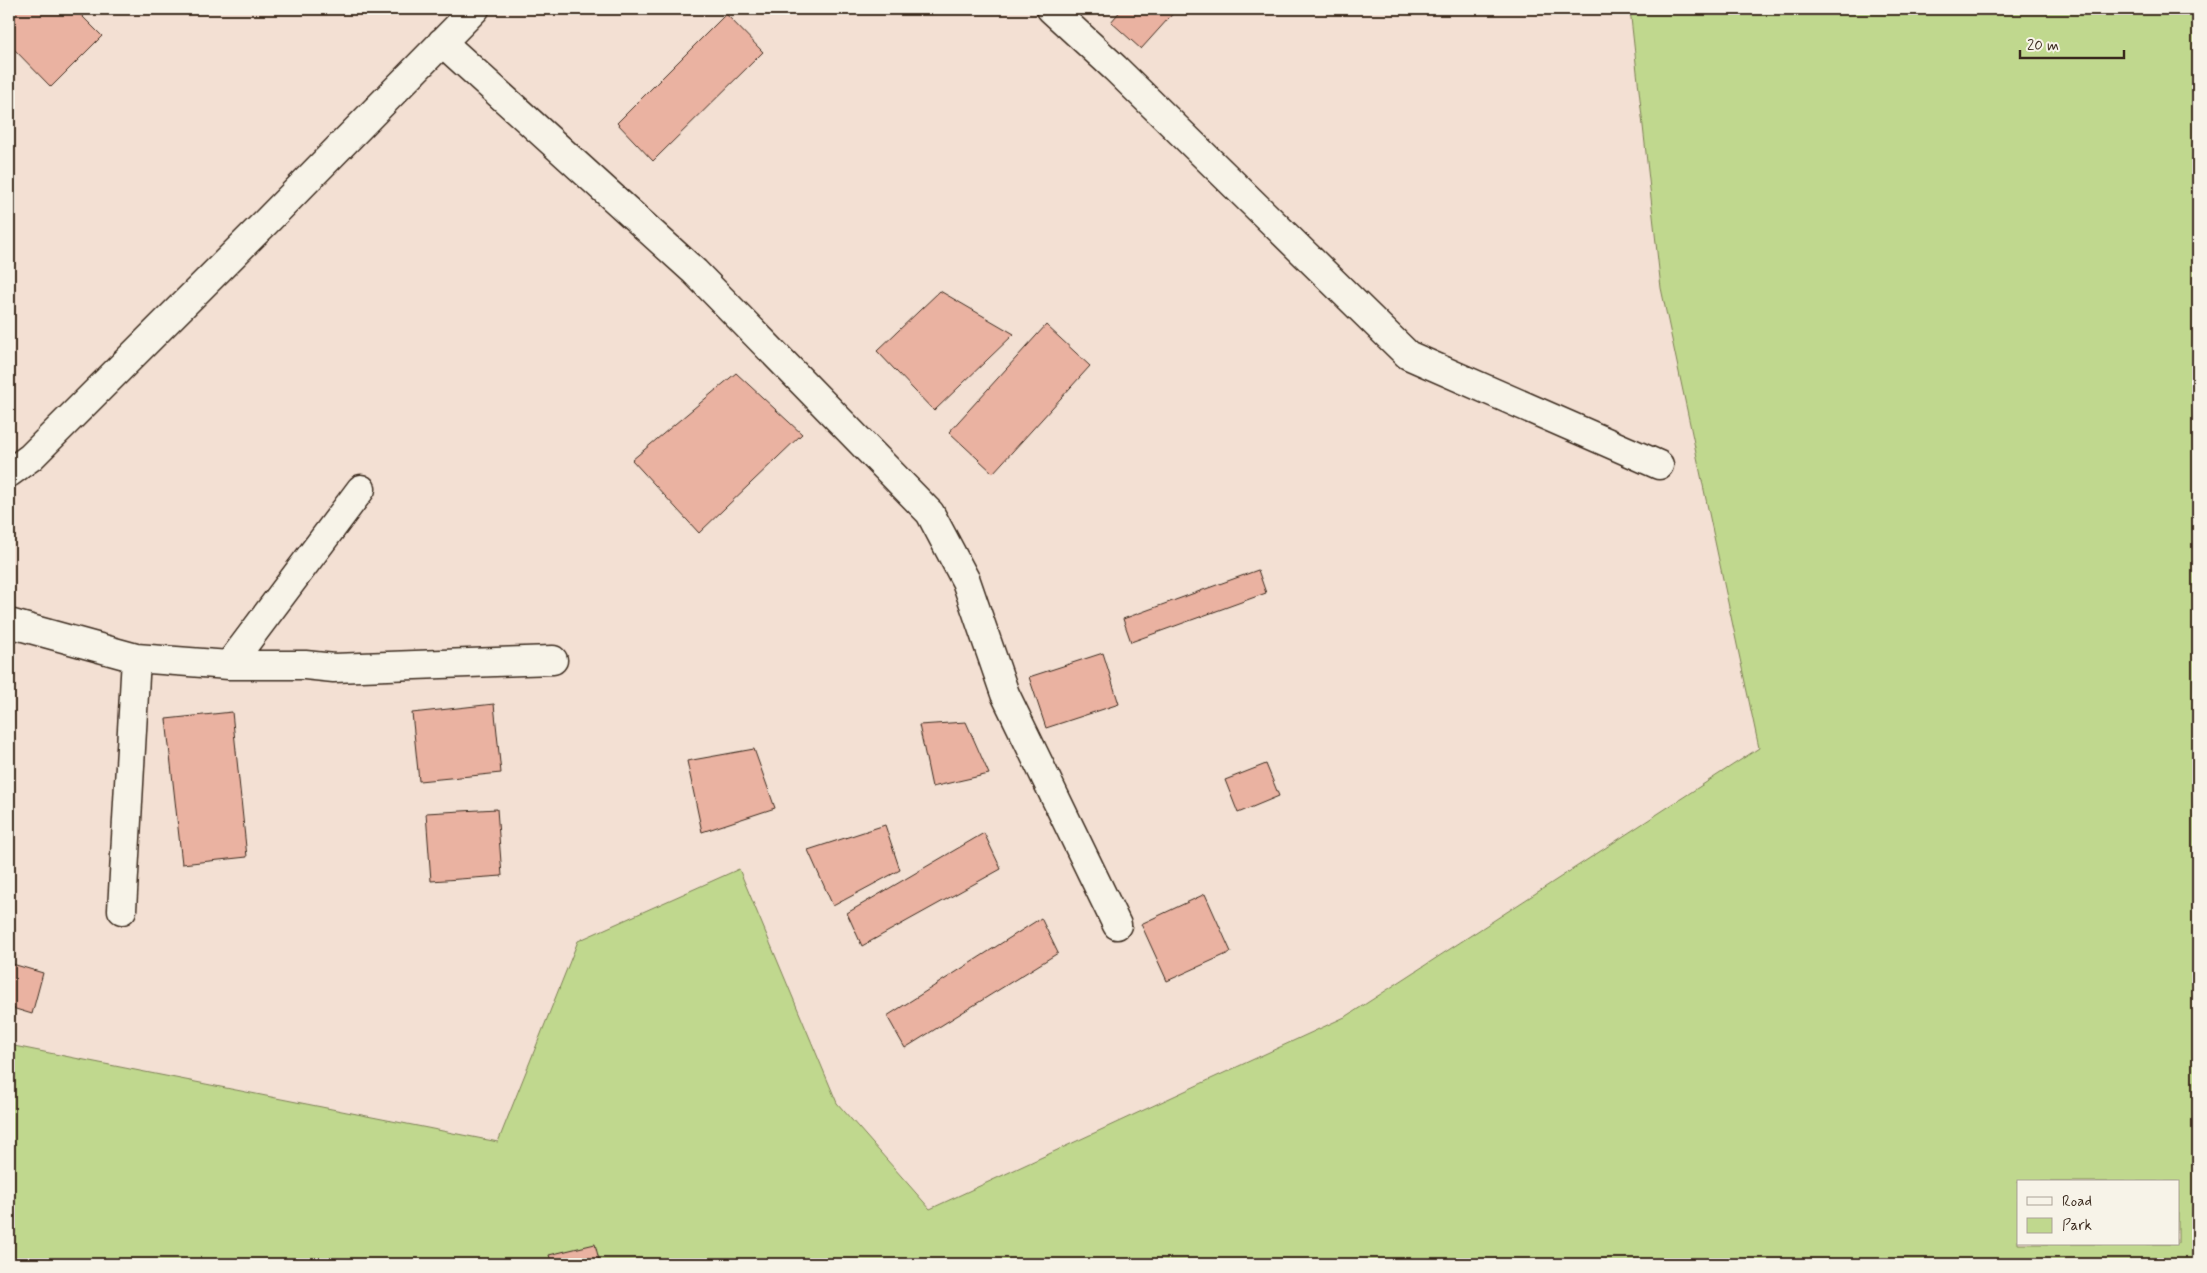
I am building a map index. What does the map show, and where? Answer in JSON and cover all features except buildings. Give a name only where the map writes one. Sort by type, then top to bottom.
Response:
[{"type":"street","points":[[9,473],[38,450],[266,222],[474,9]]},
{"type":"street","points":[[1051,9],[1115,68],[1408,355],[1660,465]]},
{"type":"street","points":[[442,42],[695,272],[930,513],[966,581],[1006,694],[1117,925]]},
{"type":"street","points":[[229,665],[361,490]]},
{"type":"street","points":[[9,623],[136,658],[229,665],[305,665],[334,668],[553,660]]},
{"type":"street","points":[[122,910],[136,658]]},
{"type":"green space","points":[[1630,9],[2198,9],[2198,1264],[9,1264],[9,1045],[498,1142],[578,941],[739,869],[837,1103],[930,1209],[1347,1016],[1759,748],[1661,288]]}]
